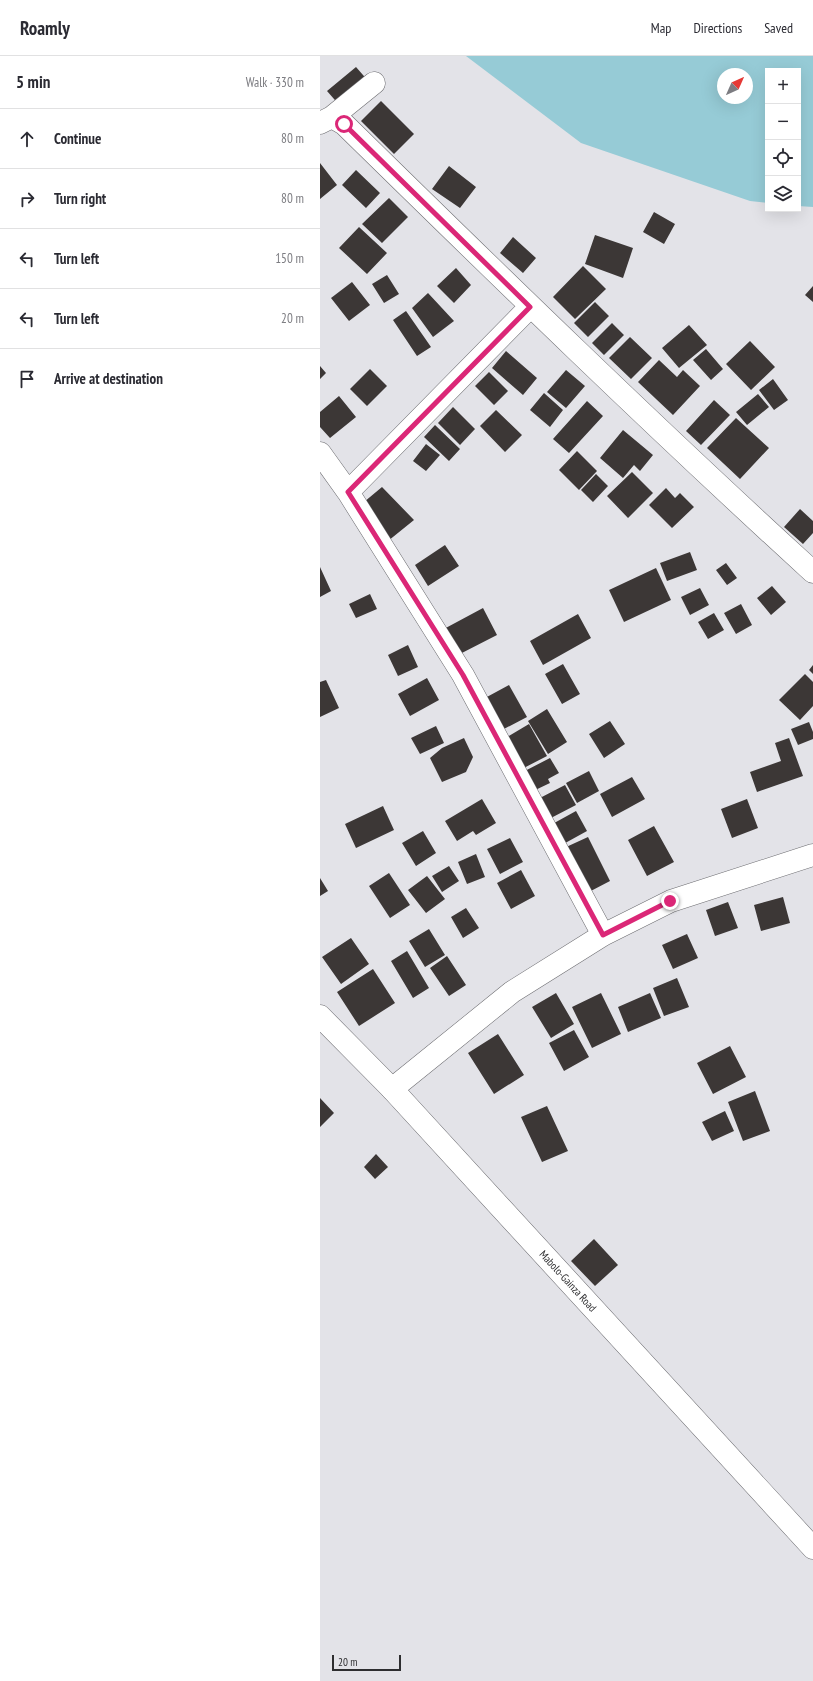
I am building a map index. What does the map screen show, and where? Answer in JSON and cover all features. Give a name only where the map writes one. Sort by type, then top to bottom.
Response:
[{"type":"street","points":[[326,120],[374,83]]},
{"type":"street","points":[[326,120],[344,124],[530,307],[724,492],[766,528],[813,572]]},
{"type":"street","points":[[348,492],[530,307]]},
{"type":"street","points":[[320,453],[348,492],[463,675],[603,935]]},
{"type":"street","points":[[392,1089],[512,992],[603,935],[670,901],[813,855]]},
{"type":"street","name":"Mabolo-Gainza Road","points":[[320,1016],[392,1089],[813,1548]]},
{"type":"water","points":[[466,56],[813,56],[813,207],[801,206],[801,68],[765,68],[765,203],[750,201],[581,143]]},
{"type":"building","points":[[356,67],[370,83],[341,107],[327,91]]},
{"type":"building","points":[[381,101],[414,134],[394,154],[361,121]]},
{"type":"building","points":[[320,163],[337,185],[320,199]]},
{"type":"building","points":[[449,166],[476,187],[460,208],[432,189]]},
{"type":"building","points":[[356,170],[380,193],[366,208],[342,185]]},
{"type":"building","points":[[389,198],[408,217],[382,243],[362,224]]},
{"type":"building","points":[[654,212],[675,224],[664,244],[643,232]]},
{"type":"building","points":[[359,227],[387,253],[367,274],[339,248]]},
{"type":"building","points":[[595,235],[633,248],[623,278],[585,264]]},
{"type":"building","points":[[513,237],[536,258],[523,273],[500,253]]},
{"type":"building","points":[[583,266],[606,289],[575,319],[553,297]]},
{"type":"building","points":[[456,268],[471,285],[454,303],[437,286]]},
{"type":"building","points":[[387,275],[399,294],[384,303],[372,284]]},
{"type":"building","points":[[352,282],[370,305],[349,321],[331,298]]},
{"type":"building","points":[[813,286],[813,302],[805,295]]},
{"type":"building","points":[[428,293],[454,321],[433,337],[412,308]]},
{"type":"building","points":[[595,302],[609,316],[588,337],[574,323]]},
{"type":"building","points":[[406,311],[431,347],[417,356],[393,320]]},
{"type":"building","points":[[612,323],[624,335],[604,355],[592,343]]},
{"type":"building","points":[[689,325],[707,345],[679,368],[662,348]]},
{"type":"building","points":[[630,337],[652,358],[631,379],[609,358]]},
{"type":"building","points":[[750,341],[775,367],[751,390],[726,364]]},
{"type":"building","points":[[706,349],[723,369],[711,380],[693,360]]},
{"type":"building","points":[[506,351],[537,378],[523,395],[492,368]]},
{"type":"building","points":[[659,360],[677,377],[683,370],[700,386],[673,415],[638,382]]},
{"type":"building","points":[[320,366],[326,373],[320,379]]},
{"type":"building","points":[[370,369],[387,386],[367,406],[350,389]]},
{"type":"building","points":[[566,370],[585,386],[566,408],[547,392]]},
{"type":"building","points":[[489,372],[508,391],[494,405],[475,386]]},
{"type":"building","points":[[773,379],[788,400],[774,410],[759,390]]},
{"type":"building","points":[[544,393],[563,410],[550,427],[530,410]]},
{"type":"building","points":[[758,394],[769,407],[747,425],[736,412]]},
{"type":"building","points":[[339,396],[356,417],[330,438],[320,427],[320,412]]},
{"type":"building","points":[[714,400],[730,415],[701,445],[686,431]]},
{"type":"building","points":[[587,401],[603,416],[569,453],[553,439]]},
{"type":"building","points":[[453,407],[475,429],[460,445],[438,423]]},
{"type":"building","points":[[496,410],[522,435],[505,452],[480,426]]},
{"type":"building","points":[[736,418],[769,448],[740,479],[707,448]]},
{"type":"building","points":[[435,425],[460,449],[449,461],[424,437]]},
{"type":"building","points":[[623,430],[653,455],[640,471],[634,465],[623,478],[600,458]]},
{"type":"building","points":[[426,444],[440,455],[426,471],[413,461]]},
{"type":"building","points":[[577,451],[597,471],[579,490],[559,470]]},
{"type":"building","points":[[632,472],[653,493],[628,518],[607,496]]},
{"type":"building","points":[[596,474],[608,486],[593,502],[581,490]]},
{"type":"building","points":[[382,487],[414,520],[388,541],[364,502]]},
{"type":"building","points":[[666,488],[675,498],[680,493],[694,507],[672,528],[649,505]]},
{"type":"building","points":[[800,509],[813,521],[813,533],[803,544],[784,527]]},
{"type":"building","points":[[445,545],[459,566],[428,586],[415,565]]},
{"type":"building","points":[[690,552],[697,570],[667,581],[660,563]]},
{"type":"building","points":[[726,563],[737,578],[727,585],[716,570]]},
{"type":"building","points":[[320,567],[331,591],[320,597]]},
{"type":"building","points":[[656,568],[671,600],[624,622],[609,590]]},
{"type":"building","points":[[772,586],[786,602],[771,615],[757,598]]},
{"type":"building","points":[[700,588],[709,605],[690,615],[681,597]]},
{"type":"building","points":[[370,594],[377,609],[356,618],[349,604]]},
{"type":"building","points":[[741,604],[752,625],[736,634],[724,613]]},
{"type":"building","points":[[483,608],[497,635],[456,656],[442,630]]},
{"type":"building","points":[[714,613],[724,630],[708,639],[698,622]]},
{"type":"building","points":[[578,614],[591,638],[543,665],[530,641]]},
{"type":"building","points":[[408,645],[418,667],[398,676],[388,655]]},
{"type":"building","points":[[563,664],[580,694],[562,704],[545,674]]},
{"type":"building","points":[[813,665],[813,674],[809,670]]},
{"type":"building","points":[[805,674],[813,682],[813,706],[800,720],[779,700]]},
{"type":"building","points":[[427,678],[439,700],[410,716],[398,694]]},
{"type":"building","points":[[326,680],[339,708],[320,717],[320,682]]},
{"type":"building","points":[[509,685],[527,717],[502,730],[485,698]]},
{"type":"building","points":[[547,709],[567,742],[548,754],[528,721]]},
{"type":"building","points":[[610,721],[625,744],[604,758],[589,734]]},
{"type":"building","points":[[809,722],[813,732],[813,739],[798,745],[791,729]]},
{"type":"building","points":[[529,724],[547,756],[518,771],[502,740]]},
{"type":"building","points":[[436,726],[444,743],[420,754],[411,738]]},
{"type":"building","points":[[464,738],[473,757],[466,772],[442,782],[430,758],[442,748]]},
{"type":"building","points":[[789,738],[803,776],[757,792],[750,772],[781,761],[775,743]]},
{"type":"building","points":[[550,758],[559,773],[548,779],[550,783],[529,793],[519,774]]},
{"type":"building","points":[[589,771],[599,791],[577,803],[566,783]]},
{"type":"building","points":[[632,777],[645,799],[612,817],[600,794]]},
{"type":"building","points":[[565,785],[576,805],[549,819],[538,799]]},
{"type":"building","points":[[482,799],[496,823],[476,835],[473,831],[457,841],[445,821]]},
{"type":"building","points":[[747,799],[758,828],[732,838],[721,809]]},
{"type":"building","points":[[383,806],[394,830],[356,848],[345,824]]},
{"type":"building","points":[[576,811],[587,831],[558,847],[547,827]]},
{"type":"building","points":[[654,826],[674,862],[647,876],[628,840]]},
{"type":"building","points":[[423,831],[436,853],[416,866],[402,843]]},
{"type":"building","points":[[588,837],[610,881],[587,893],[564,848]]},
{"type":"building","points":[[510,838],[523,862],[500,874],[487,849]]},
{"type":"building","points":[[476,854],[485,877],[467,884],[458,862]]},
{"type":"building","points":[[449,866],[459,881],[442,892],[432,876]]},
{"type":"building","points":[[521,870],[535,896],[511,909],[497,883]]},
{"type":"building","points":[[389,873],[410,905],[390,918],[369,886]]},
{"type":"building","points":[[427,876],[445,899],[426,913],[408,890]]},
{"type":"building","points":[[320,878],[328,891],[320,896]]},
{"type":"building","points":[[783,897],[790,923],[761,931],[754,905]]},
{"type":"building","points":[[728,902],[738,928],[715,936],[706,910]]},
{"type":"building","points":[[466,908],[479,928],[463,938],[451,917]]},
{"type":"building","points":[[429,929],[445,955],[425,967],[409,941]]},
{"type":"building","points":[[687,934],[698,958],[673,969],[662,945]]},
{"type":"building","points":[[351,938],[369,964],[341,984],[322,957]]},
{"type":"building","points":[[407,951],[429,988],[413,998],[391,961]]},
{"type":"building","points":[[447,956],[466,985],[449,996],[430,968]]},
{"type":"building","points":[[373,969],[395,1003],[359,1026],[337,992]]},
{"type":"building","points":[[677,978],[689,1007],[664,1016],[653,988]]},
{"type":"building","points":[[556,993],[574,1024],[551,1038],[532,1007]]},
{"type":"building","points":[[601,993],[621,1034],[592,1048],[572,1007]]},
{"type":"building","points":[[650,993],[661,1018],[628,1032],[618,1007]]},
{"type":"building","points":[[574,1030],[589,1057],[564,1071],[549,1043]]},
{"type":"building","points":[[498,1034],[524,1075],[494,1094],[468,1053]]},
{"type":"building","points":[[730,1046],[746,1077],[713,1094],[697,1063]]},
{"type":"building","points":[[755,1091],[770,1131],[743,1141],[728,1102]]},
{"type":"building","points":[[320,1098],[334,1113],[320,1127]]},
{"type":"building","points":[[547,1106],[568,1151],[542,1162],[521,1117]]},
{"type":"building","points":[[725,1111],[734,1131],[712,1141],[702,1122]]},
{"type":"building","points":[[376,1154],[388,1167],[375,1179],[364,1167]]},
{"type":"building","points":[[594,1239],[618,1265],[595,1286],[571,1261]]},
{"type":"route","points":[[344,124],[530,307],[348,492],[463,675],[603,935],[670,901]]}]
